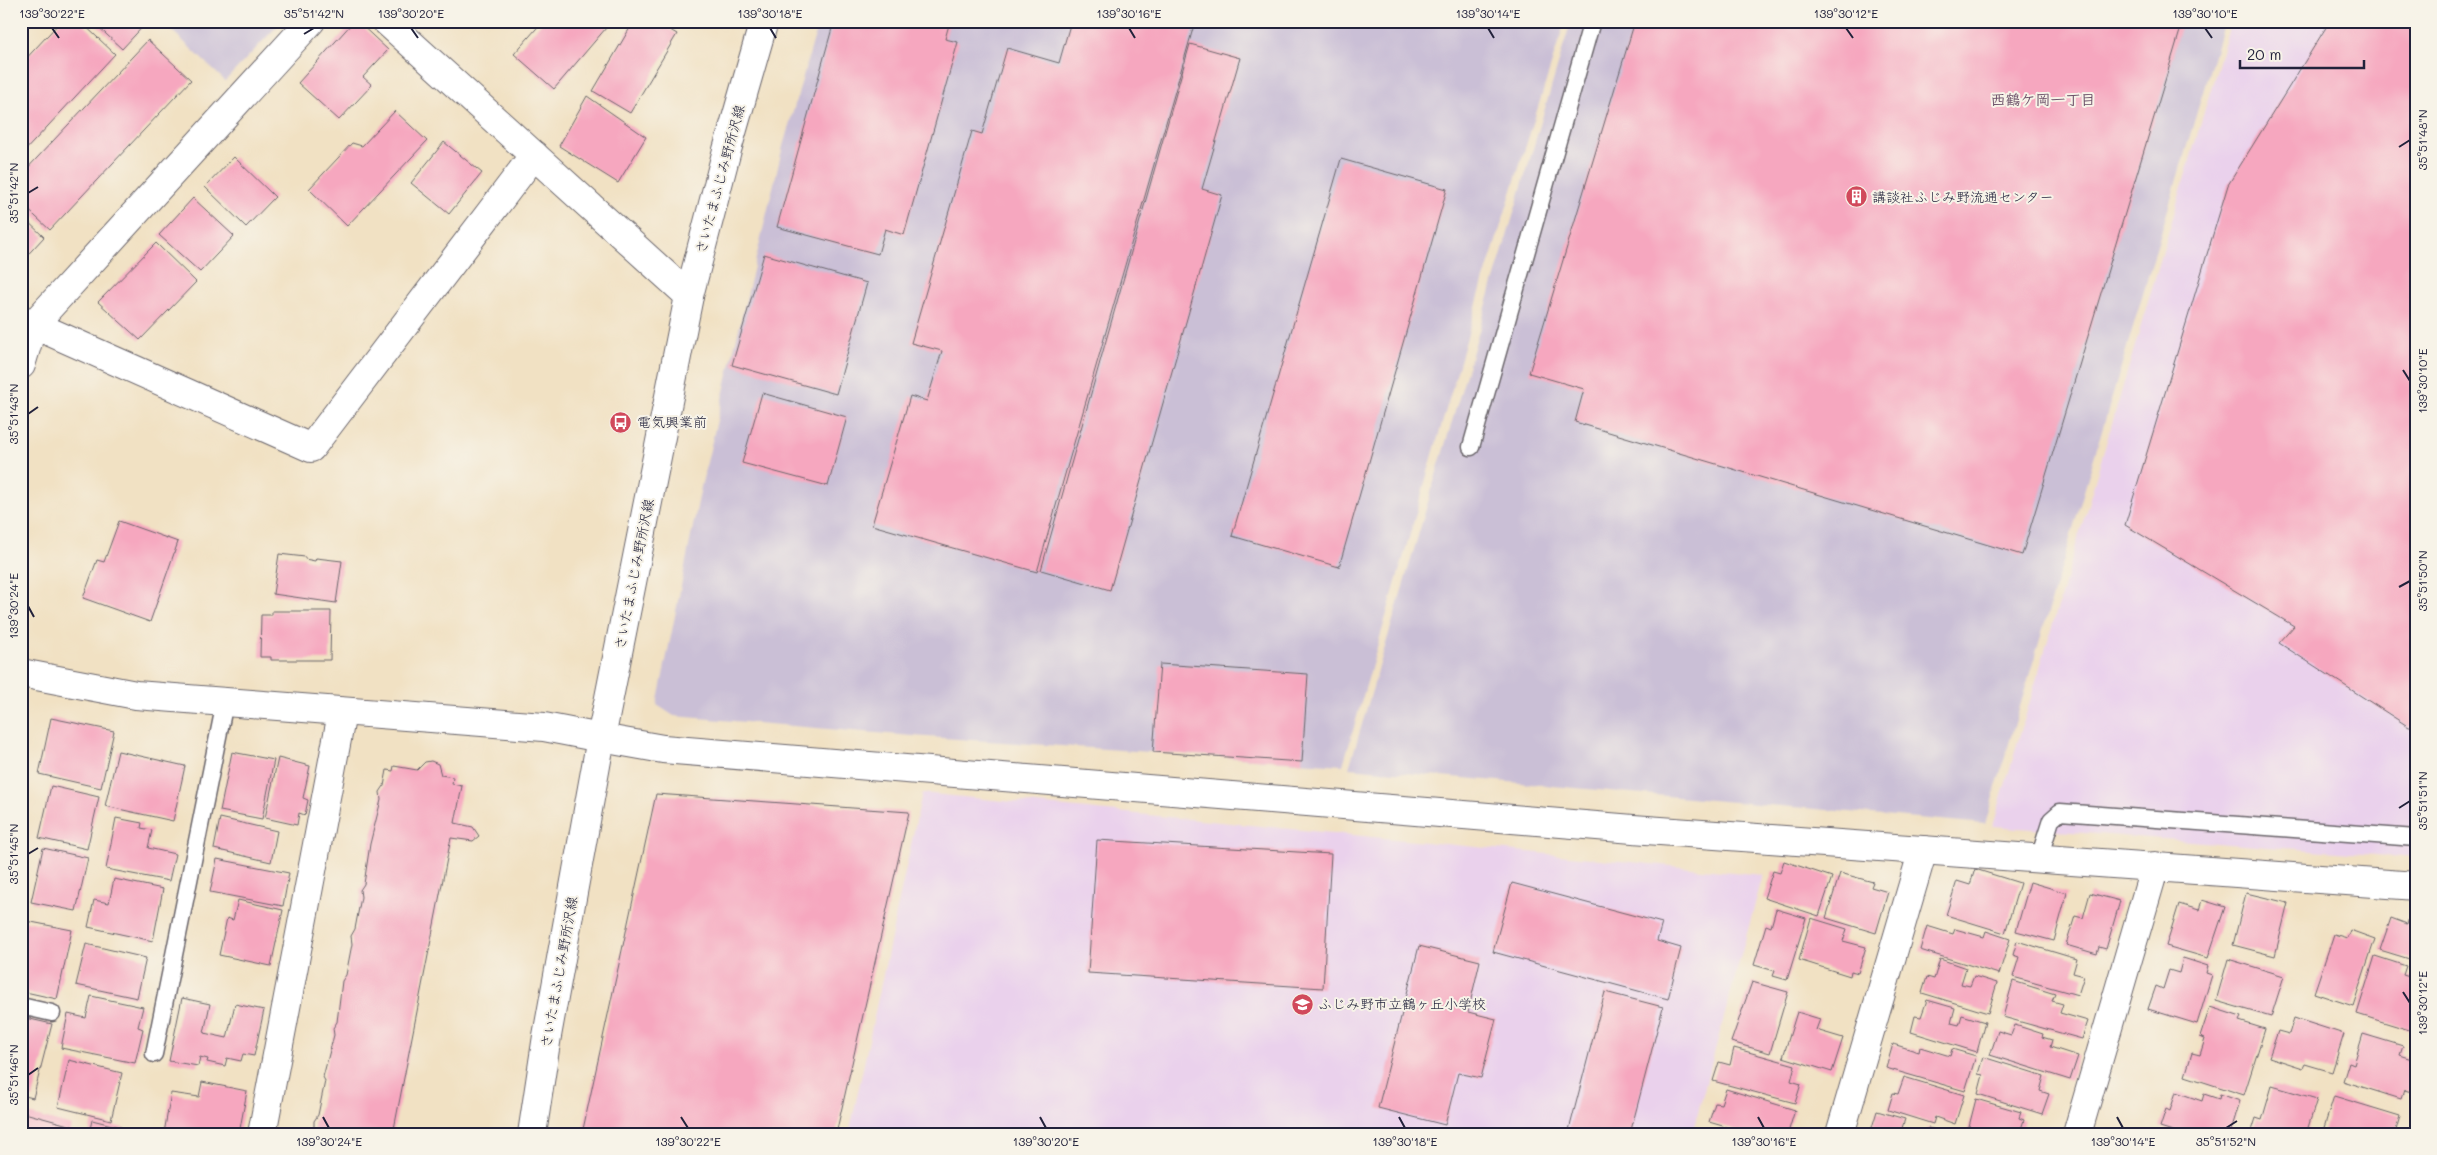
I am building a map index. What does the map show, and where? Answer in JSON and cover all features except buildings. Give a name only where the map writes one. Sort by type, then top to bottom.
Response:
[{"type":"street","points":[[21,365],[27,322],[311,21]]},
{"type":"street","points":[[386,21],[689,296]]},
{"type":"street","name":"さいたまふじみ野所沢線","points":[[532,1134],[547,1036],[601,738],[689,296],[727,150],[764,21]]},
{"type":"street","points":[[27,322],[311,448],[534,155]]},
{"type":"street","points":[[21,673],[136,695],[342,713],[544,727],[664,749],[1624,828],[2416,886]]},
{"type":"street","points":[[262,1134],[342,713]]},
{"type":"street","points":[[1840,1134],[1923,850]]},
{"type":"street","points":[[2077,1134],[2155,866]]},
{"type":"lane","points":[[1471,447],[1592,21]]},
{"type":"lane","points":[[154,1054],[225,702]]},
{"type":"lane","points":[[2039,858],[2051,820],[2060,812],[2416,838]]},
{"type":"lane","points":[[21,1006],[52,1013]]},
{"type":"shaded area","points":[[162,21],[282,21],[225,81]]},
{"type":"shaded area","points":[[819,21],[1565,21],[1481,289],[1343,765],[912,736],[674,716],[657,705],[701,487],[783,146]]},
{"type":"shaded area","points":[[1571,21],[2224,21],[1985,824],[1349,768]]},
{"type":"shaded area","points":[[2231,21],[2416,21],[2416,858],[1993,826]]},
{"type":"shaded area","name":"ふじみ野市立鶴ヶ丘小学校","points":[[922,793],[1763,875],[1692,1134],[849,1134]]},
{"type":"place","name":"講談社ふじみ野流通センター","points":[[1856,197]]},
{"type":"place","name":"電気興業前","points":[[621,422]]},
{"type":"place","name":"ふじみ野市立鶴ヶ丘小学校","points":[[1302,1004]]},
{"type":"district","name":"西鶴ケ岡一丁目","points":[[2043,100]]}]
